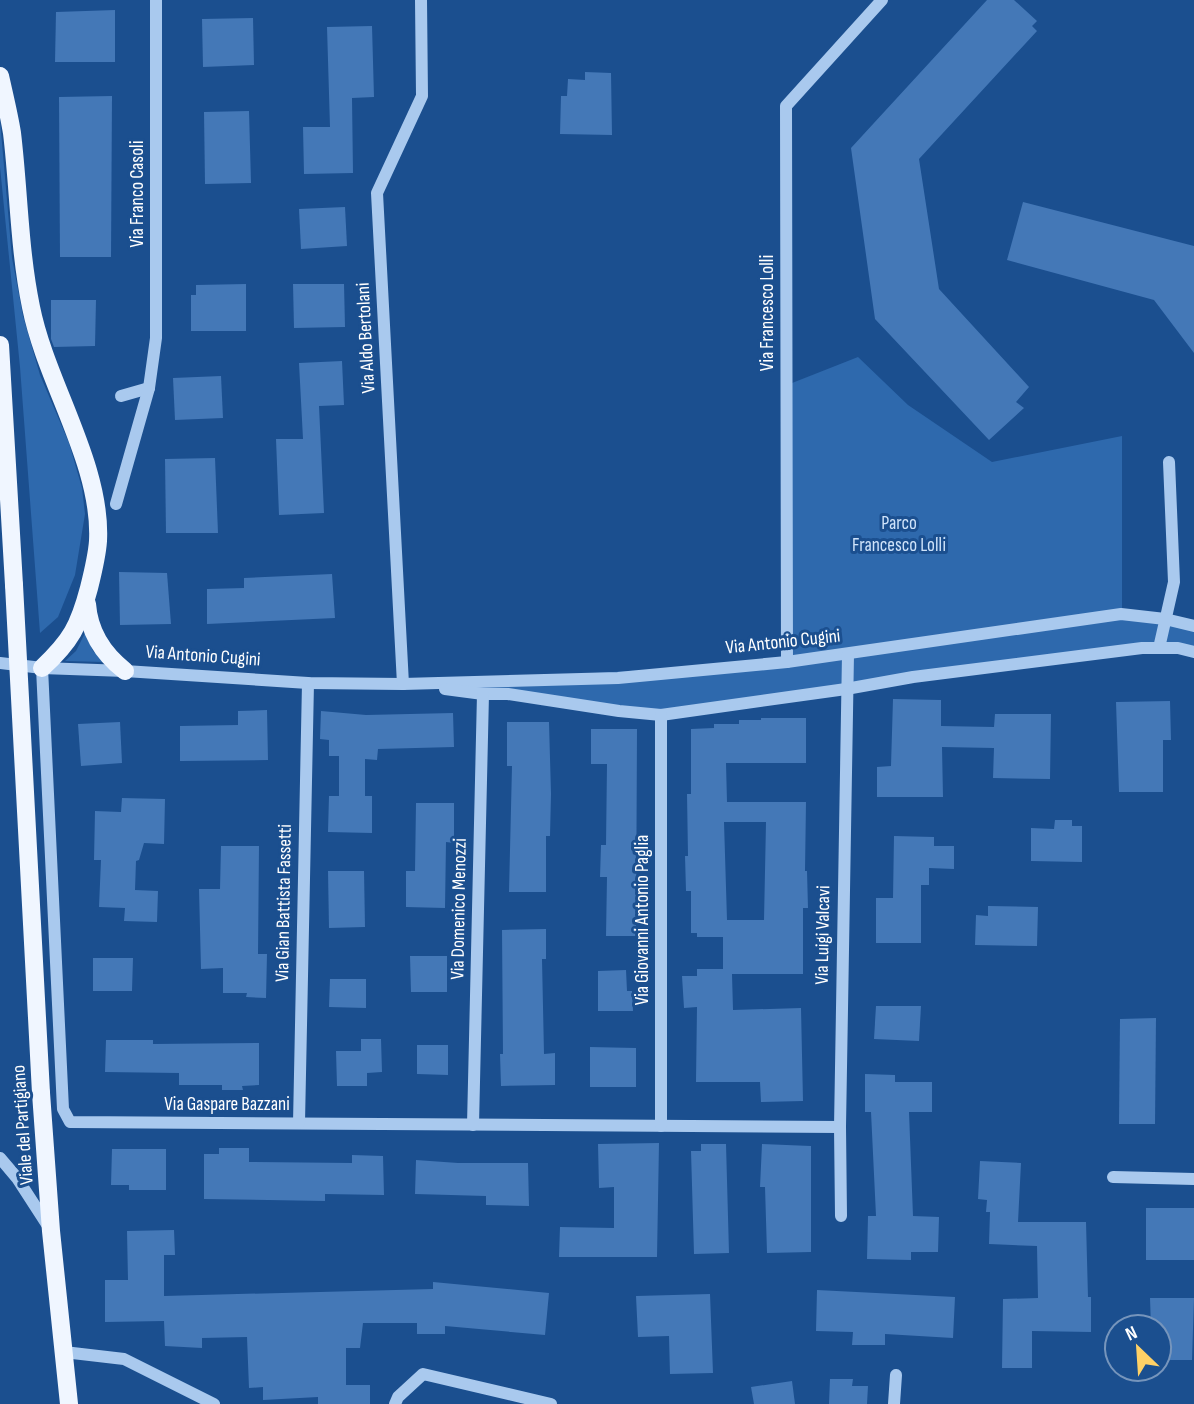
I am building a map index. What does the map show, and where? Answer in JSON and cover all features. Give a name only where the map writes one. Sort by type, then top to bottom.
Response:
[{"type":"main road","points":[[0,76],[12,131],[23,261],[31,309],[42,348],[88,471],[97,519],[98,541],[78,625],[69,640],[42,668]]},
{"type":"main road","name":"Viale del Partigiano","points":[[0,345],[41,1093],[51,1231],[69,1404]]},
{"type":"main road","points":[[87,595],[88,618],[93,634],[105,652],[125,671]]},
{"type":"street","name":"Via Franco Casoli","points":[[116,504],[149,388],[156,338],[156,0]]},
{"type":"street","name":"Via Aldo Bertolani","points":[[403,684],[377,192],[422,96],[421,0]]},
{"type":"street","name":"Via Francesco Lolli","points":[[787,663],[786,106],[882,0]]},
{"type":"street","points":[[121,396],[149,388]]},
{"type":"street","points":[[1160,648],[1174,582],[1169,462]]},
{"type":"street","name":"Via Antonio Cugini","points":[[0,663],[42,668],[308,683],[403,684],[618,678],[787,663],[1121,614],[1165,619],[1194,626]]},
{"type":"street","name":"Via Antonio Cugini","points":[[403,684],[483,694],[508,694],[661,715],[913,677],[1160,648],[1194,652]]},
{"type":"street","name":"Via Luigi Valcavi","points":[[841,1216],[848,654]]},
{"type":"street","name":"Via Gaspare Bazzani","points":[[42,668],[63,1109],[70,1122],[840,1128]]},
{"type":"street","name":"Via Gian Battista Fassetti","points":[[299,1123],[308,683]]},
{"type":"street","name":"Via Domenico Menozzi","points":[[473,1125],[483,694]]},
{"type":"street","name":"Via Giovanni Antonio Paglia","points":[[661,715],[661,1126]]},
{"type":"street","points":[[0,1157],[51,1231]]},
{"type":"street","points":[[1113,1177],[1194,1179]]},
{"type":"street","points":[[64,1352],[124,1359],[214,1404]]},
{"type":"street","points":[[395,1404],[398,1397],[423,1374],[551,1404]]},
{"type":"street","points":[[894,1404],[896,1376]]},
{"type":"green space","points":[[0,120],[12,258],[23,316],[40,375],[69,443],[82,488],[85,514],[75,575],[58,617],[40,633],[20,367],[0,167]]},
{"type":"green space","name":"Parco Francesco Lolli","points":[[858,357],[908,405],[992,462],[1122,436],[1122,614],[1194,626],[1194,652],[1178,648],[661,715],[403,684],[787,662],[787,385]]},
{"type":"green space","points":[[85,633],[93,651],[105,662],[65,661],[76,651]]},
{"type":"building","points":[[987,0],[1014,0],[1037,21],[1032,26],[1037,31],[919,159],[939,289],[1029,387],[1016,402],[1024,408],[989,440],[875,319],[851,148]]},
{"type":"building","points":[[115,10],[115,62],[55,62],[56,12]]},
{"type":"building","points":[[253,18],[254,65],[203,67],[202,19]]},
{"type":"building","points":[[372,26],[374,97],[352,98],[353,173],[304,174],[303,127],[330,127],[327,27]]},
{"type":"building","points":[[585,72],[611,73],[612,135],[560,134],[561,96],[567,96],[568,79],[585,80]]},
{"type":"building","points":[[112,96],[111,257],[60,257],[59,97]]},
{"type":"building","points":[[249,111],[251,183],[205,184],[204,112]]},
{"type":"building","points":[[1023,202],[1194,246],[1194,353],[1154,300],[1007,260]]},
{"type":"building","points":[[345,207],[347,246],[301,249],[299,209]]},
{"type":"building","points":[[246,284],[246,331],[191,331],[191,295],[196,295],[196,285]]},
{"type":"building","points":[[293,284],[344,284],[345,327],[294,328]]},
{"type":"building","points":[[51,300],[96,300],[95,346],[54,347],[51,339]]},
{"type":"building","points":[[342,361],[344,405],[319,406],[324,513],[279,515],[276,439],[303,439],[299,363]]},
{"type":"building","points":[[221,376],[223,418],[175,420],[173,378]]},
{"type":"building","points":[[215,458],[218,533],[166,533],[165,459]]},
{"type":"building","points":[[119,572],[167,573],[171,624],[120,625]]},
{"type":"building","points":[[332,574],[335,618],[207,624],[207,589],[244,588],[244,578]]},
{"type":"building","points":[[893,699],[941,700],[941,726],[994,727],[995,714],[1051,714],[1050,779],[993,778],[994,748],[942,747],[943,797],[877,797],[877,767],[891,766]]},
{"type":"building","points":[[1170,701],[1171,740],[1163,740],[1163,792],[1119,792],[1116,702]]},
{"type":"building","points":[[267,710],[268,760],[180,761],[180,726],[238,725],[238,711]]},
{"type":"building","points":[[321,711],[366,715],[453,713],[454,747],[378,749],[377,760],[365,759],[365,796],[372,796],[372,833],[328,832],[329,796],[339,796],[339,756],[329,756],[329,740],[320,739]]},
{"type":"building","points":[[806,718],[806,763],[726,763],[727,802],[806,802],[805,871],[808,908],[803,908],[803,974],[732,974],[733,1010],[801,1008],[803,1101],[761,1102],[760,1082],[696,1082],[697,1007],[684,1008],[682,976],[697,976],[697,969],[723,969],[723,937],[697,937],[697,933],[691,933],[691,891],[686,891],[685,856],[688,856],[687,794],[691,794],[691,729],[714,728],[714,724],[739,724],[739,720]],"holes":[[[724,822],[766,822],[764,920],[727,920]]]},
{"type":"building","points":[[120,722],[122,763],[81,766],[78,724]]},
{"type":"building","points":[[507,722],[549,722],[551,794],[550,836],[546,836],[546,892],[509,892],[512,766],[507,766]]},
{"type":"building","points":[[591,729],[637,729],[636,936],[606,936],[607,877],[600,877],[601,845],[606,845],[607,764],[591,764]]},
{"type":"building","points":[[122,798],[165,799],[164,844],[144,843],[139,860],[136,861],[135,890],[158,891],[157,922],[124,921],[125,908],[99,907],[101,860],[94,860],[95,811],[121,812]]},
{"type":"building","points":[[416,803],[454,803],[454,843],[446,842],[445,908],[406,907],[406,871],[415,871]]},
{"type":"building","points":[[1055,820],[1072,820],[1072,826],[1082,826],[1082,862],[1031,861],[1031,828],[1054,829]]},
{"type":"building","points":[[894,836],[934,837],[934,846],[954,846],[954,869],[929,868],[929,885],[921,885],[921,943],[876,943],[876,898],[893,898]]},
{"type":"building","points":[[221,846],[259,846],[258,954],[267,954],[266,998],[246,997],[247,993],[223,993],[223,968],[201,969],[199,889],[220,889]]},
{"type":"building","points":[[328,871],[364,871],[365,927],[329,928]]},
{"type":"building","points":[[988,906],[1038,907],[1037,946],[975,945],[976,915],[988,916]]},
{"type":"building","points":[[546,929],[546,959],[542,959],[544,1054],[555,1053],[555,1085],[501,1086],[502,930]]},
{"type":"building","points":[[410,956],[447,956],[447,992],[411,992]]},
{"type":"building","points":[[93,958],[133,958],[132,991],[93,991]]},
{"type":"building","points":[[626,970],[627,991],[632,991],[633,1011],[598,1011],[598,971]]},
{"type":"building","points":[[330,979],[366,979],[366,1008],[329,1007]]},
{"type":"building","points":[[876,1006],[921,1006],[919,1041],[874,1039]]},
{"type":"building","points":[[1156,1018],[1155,1124],[1119,1124],[1120,1019]]},
{"type":"building","points":[[361,1039],[381,1039],[382,1072],[367,1073],[367,1086],[337,1086],[336,1051],[361,1051]]},
{"type":"building","points":[[106,1040],[153,1040],[153,1044],[259,1043],[259,1085],[242,1086],[243,1090],[222,1090],[222,1085],[179,1085],[179,1073],[105,1072]]},
{"type":"building","points":[[417,1045],[448,1045],[448,1075],[417,1074]]},
{"type":"building","points":[[590,1047],[636,1048],[636,1087],[590,1087]]},
{"type":"building","points":[[865,1074],[895,1075],[895,1082],[932,1082],[932,1112],[909,1112],[913,1216],[939,1217],[938,1252],[911,1252],[911,1260],[867,1259],[868,1216],[876,1216],[871,1112],[865,1112]]},
{"type":"building","points":[[659,1143],[657,1257],[559,1257],[560,1227],[614,1228],[614,1187],[599,1188],[598,1144]]},
{"type":"building","points":[[701,1144],[726,1144],[729,1253],[694,1254],[691,1151],[701,1151]]},
{"type":"building","points":[[762,1144],[811,1146],[811,1252],[767,1253],[765,1187],[760,1187]]},
{"type":"building","points":[[219,1148],[249,1148],[249,1162],[352,1163],[352,1155],[383,1156],[384,1195],[325,1194],[325,1201],[204,1199],[204,1154],[219,1154]]},
{"type":"building","points":[[112,1149],[166,1149],[166,1190],[129,1190],[129,1185],[111,1185]]},
{"type":"building","points":[[416,1160],[528,1163],[529,1206],[486,1205],[486,1196],[415,1194]]},
{"type":"building","points":[[980,1161],[1021,1163],[1018,1222],[1086,1222],[1091,1332],[1032,1331],[1032,1368],[1002,1368],[1003,1299],[1038,1298],[1037,1246],[989,1244],[990,1212],[986,1212],[987,1200],[978,1199]]},
{"type":"building","points":[[1146,1208],[1194,1208],[1194,1260],[1146,1260]]},
{"type":"building","points":[[174,1230],[175,1255],[164,1255],[164,1296],[433,1289],[433,1282],[549,1293],[545,1335],[445,1326],[445,1334],[417,1334],[417,1323],[363,1323],[360,1348],[346,1348],[346,1385],[370,1385],[370,1404],[318,1404],[318,1397],[263,1400],[263,1387],[249,1388],[247,1337],[202,1338],[202,1348],[165,1346],[164,1321],[105,1322],[105,1280],[128,1280],[127,1231]]},
{"type":"building","points":[[817,1290],[955,1297],[953,1338],[885,1334],[885,1345],[852,1345],[853,1332],[816,1331]]},
{"type":"building","points":[[710,1294],[713,1373],[670,1374],[669,1336],[638,1337],[636,1296]]},
{"type":"building","points":[[1150,1298],[1194,1298],[1192,1360],[1173,1360],[1173,1313],[1151,1313]]},
{"type":"building","points":[[830,1379],[853,1379],[852,1386],[868,1386],[867,1404],[829,1404]]},
{"type":"building","points":[[792,1381],[795,1404],[754,1404],[751,1387]]}]
